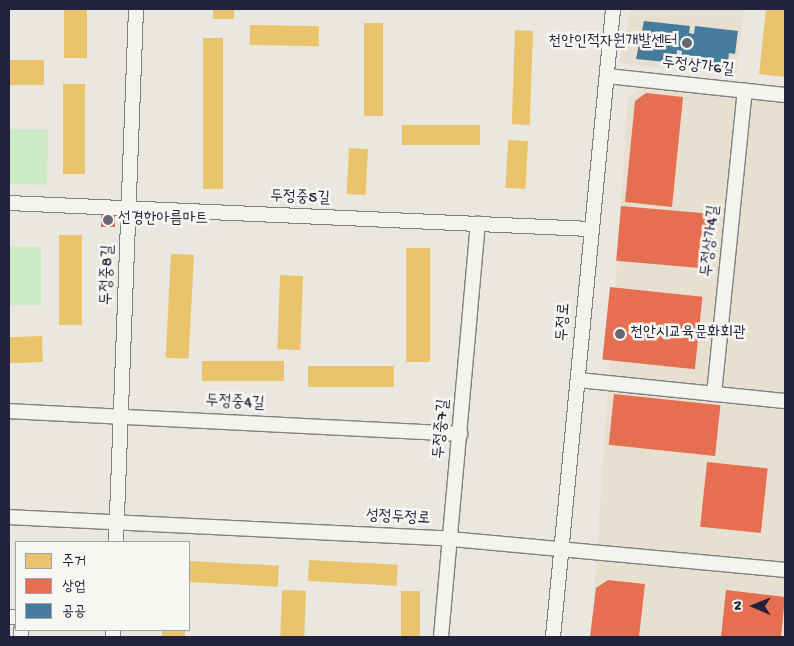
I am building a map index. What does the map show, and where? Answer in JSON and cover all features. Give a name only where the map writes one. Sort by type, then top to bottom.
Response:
[{"type":"street","name":"두정중8길","points":[[116,541],[136,9]]},
{"type":"street","name":"두정로","points":[[553,637],[578,380],[590,229],[613,9]]},
{"type":"street","name":"두정상가6길","points":[[607,76],[785,95]]},
{"type":"street","name":"두정상가4길","points":[[714,394],[744,91]]},
{"type":"street","name":"두정중5길","points":[[9,204],[590,229]]},
{"type":"street","name":"두정중7길","points":[[441,637],[478,224]]},
{"type":"street","points":[[578,380],[785,401]]},
{"type":"street","name":"두정중4길","points":[[9,411],[121,415],[460,434]]},
{"type":"street","name":"성정두정로","points":[[9,517],[451,539],[785,570]]},
{"type":"shaded area","points":[[631,9],[744,9],[736,77],[620,63]]},
{"type":"shaded area","points":[[645,86],[785,102],[785,637],[591,637],[628,98]]},
{"type":"green space","points":[[9,129],[48,130],[47,185],[9,184]]},
{"type":"green space","points":[[9,247],[41,247],[41,305],[9,305]]},
{"type":"building: 주거","points":[[64,9],[87,9],[87,58],[64,58]]},
{"type":"building: 주거","points":[[213,9],[234,9],[234,19],[213,19]]},
{"type":"building: 주거","points":[[766,9],[785,9],[785,77],[759,74]]},
{"type":"building: 주거","points":[[364,23],[383,23],[383,116],[364,116]]},
{"type":"building: 주거","points":[[250,25],[319,26],[319,46],[250,45]]},
{"type":"building: 주거","points":[[515,30],[533,31],[530,125],[512,124]]},
{"type":"building: 주거","points":[[203,38],[223,38],[223,189],[203,189]]},
{"type":"building: 주거","points":[[9,60],[44,60],[44,85],[9,85]]},
{"type":"building: 주거","points":[[63,84],[85,84],[85,174],[63,174]]},
{"type":"building: 주거","points":[[402,125],[480,125],[480,145],[402,145]]},
{"type":"building: 주거","points":[[508,140],[528,141],[525,189],[505,188]]},
{"type":"building: 주거","points":[[349,148],[368,149],[366,195],[347,194]]},
{"type":"building: 주거","points":[[59,235],[82,235],[82,325],[59,325]]},
{"type":"building: 주거","points":[[406,248],[430,248],[430,362],[406,362]]},
{"type":"building: 주거","points":[[171,254],[194,255],[189,359],[166,358]]},
{"type":"building: 주거","points":[[280,275],[303,276],[300,350],[277,349]]},
{"type":"building: 주거","points":[[42,336],[43,362],[10,363],[9,337]]},
{"type":"building: 주거","points":[[202,361],[284,361],[284,381],[202,381]]},
{"type":"building: 주거","points":[[308,366],[394,366],[394,387],[308,387]]},
{"type":"building: 주거","points":[[309,560],[398,565],[397,586],[308,581]]},
{"type":"building: 주거","points":[[190,561],[279,566],[278,587],[190,582]]},
{"type":"building: 주거","points":[[282,590],[306,591],[304,637],[280,637]]},
{"type":"building: 주거","points":[[401,591],[420,591],[420,637],[401,637]]},
{"type":"building: 주거","points":[[162,631],[185,631],[185,637],[162,637]]},
{"type":"building: 상업","points":[[646,93],[683,97],[672,207],[625,202],[635,101]]},
{"type":"building: 상업","points":[[621,206],[713,214],[708,269],[616,261]]},
{"type":"building: 상업","name":"선경한아름마트","points":[[101,213],[115,213],[115,227],[101,227]]},
{"type":"building: 상업","points":[[610,287],[702,297],[695,369],[602,360]]},
{"type":"building: 상업","points":[[614,394],[720,405],[715,456],[609,445]]},
{"type":"building: 상업","points":[[707,462],[768,468],[761,533],[700,527]]},
{"type":"building: 상업","points":[[608,580],[645,584],[639,637],[590,637],[596,588]]},
{"type":"building: 상업","points":[[726,590],[785,597],[781,637],[721,637]]},
{"type":"building: 공공","name":"천안인적자원개발센터","points":[[644,21],[690,26],[689,33],[694,34],[695,26],[738,31],[735,54],[729,53],[727,69],[681,64],[682,51],[677,50],[676,63],[636,59]]},
{"type":"place","name":"천안인적자원개발센터","points":[[687,43]]},
{"type":"place","name":"선경한아름마트","points":[[108,220]]},
{"type":"place","name":"천안시교육문화회관","points":[[620,334]]}]
